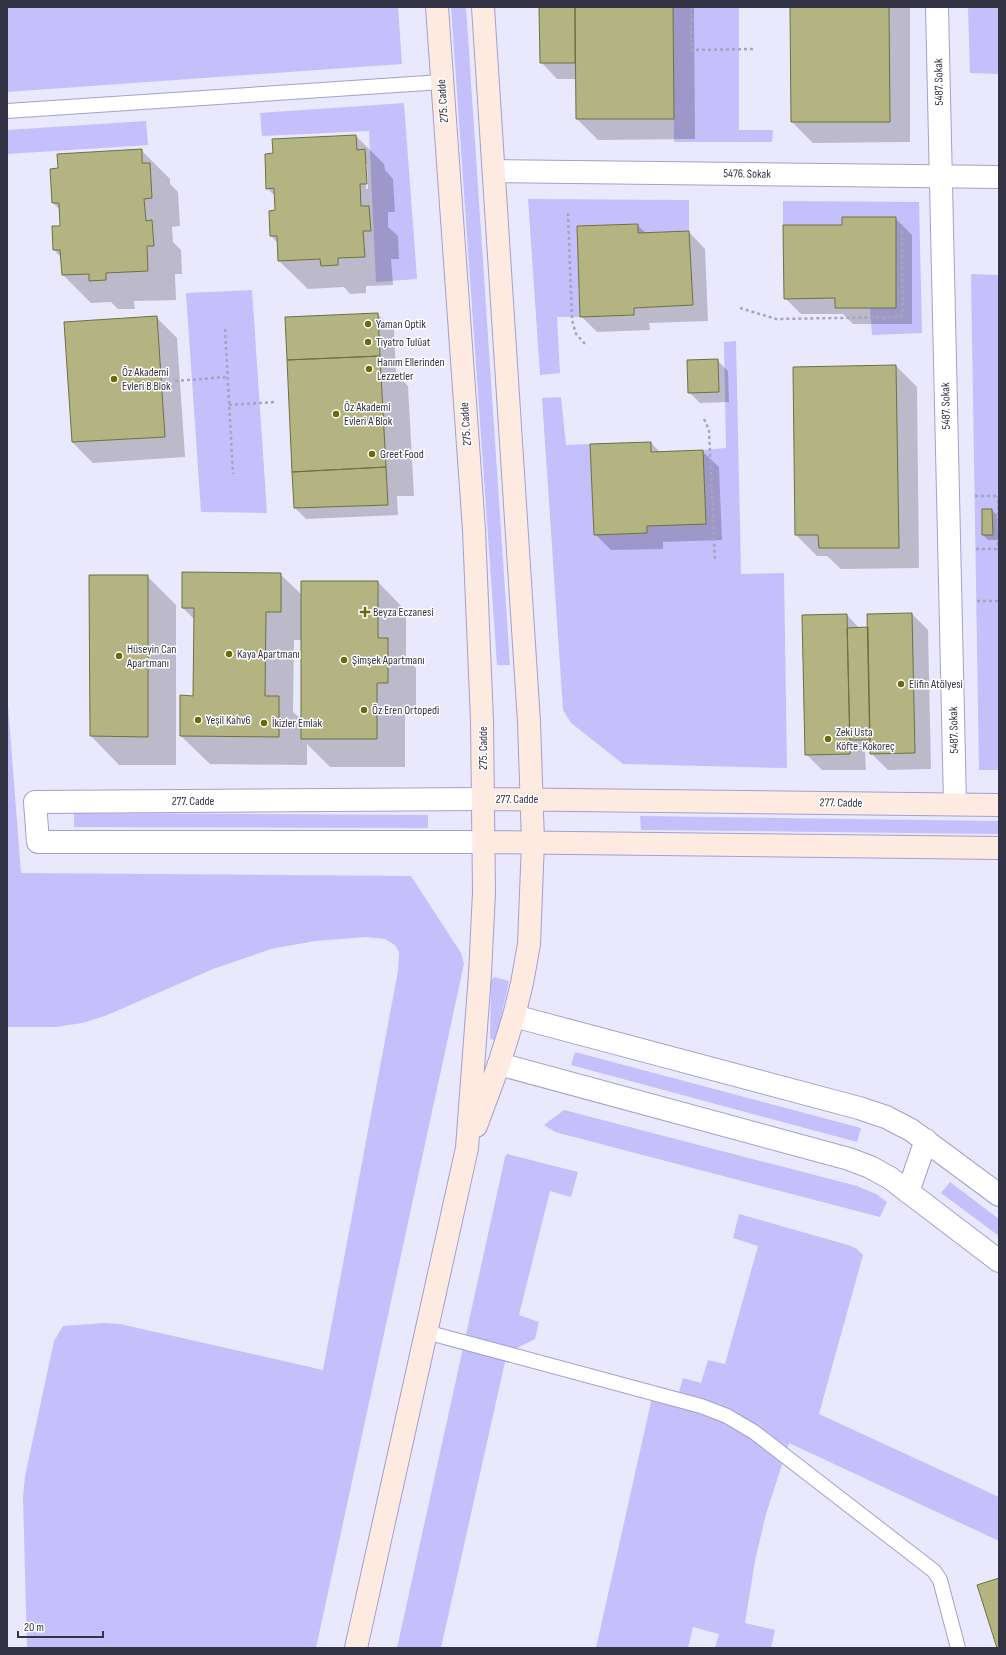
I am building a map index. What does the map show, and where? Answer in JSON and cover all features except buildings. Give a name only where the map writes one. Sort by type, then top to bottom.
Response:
[{"type":"street","name":"275. Cadde","points":[[436,7],[474,530],[482,721],[484,892],[468,1148]]},
{"type":"street","points":[[356,1648],[468,1148],[499,1064],[514,1016],[529,944],[533,842],[528,714],[483,7]]},
{"type":"street","name":"5487. Sokak","points":[[937,7],[955,804]]},
{"type":"street","name":"5476. Sokak","points":[[494,171],[999,177]]},
{"type":"street","name":"277. Cadde","points":[[483,842],[38,842],[35,802],[531,799],[999,805]]},
{"type":"street","points":[[483,842],[999,848]]},
{"type":"street","points":[[514,1016],[859,1108],[886,1117],[926,1140],[999,1195]]},
{"type":"street","points":[[499,1064],[849,1159],[870,1167],[890,1178],[999,1261]]},
{"type":"street","points":[[908,1192],[926,1140]]},
{"type":"lane","points":[[7,111],[442,82]]},
{"type":"lane","points":[[426,1332],[701,1406],[726,1416],[754,1432],[934,1571],[940,1580],[958,1648]]},
{"type":"path","points":[[691,7],[691,50],[754,50]]},
{"type":"path","points":[[568,213],[572,320],[576,334],[586,345]]},
{"type":"path","points":[[740,308],[776,319],[900,317],[903,313],[902,224]]},
{"type":"path","points":[[225,329],[234,474]]},
{"type":"path","points":[[175,381],[228,376]]},
{"type":"path","points":[[229,405],[275,402]]},
{"type":"path","points":[[704,419],[708,430],[715,562]]},
{"type":"path","points":[[975,496],[998,496],[998,546],[996,549],[976,549]]},
{"type":"path","points":[[977,601],[999,601]]},
{"type":"shaded area","points":[[7,7],[398,7],[402,64],[7,92]]},
{"type":"shaded area","points":[[451,7],[466,7],[510,665],[497,665]]},
{"type":"shaded area","points":[[673,7],[739,7],[739,130],[773,130],[772,142],[674,142]]},
{"type":"shaded area","points":[[968,7],[999,7],[999,74],[970,73]]},
{"type":"shaded area","points":[[404,103],[417,279],[376,282],[369,131],[262,136],[260,113]]},
{"type":"shaded area","points":[[146,121],[148,145],[7,154],[7,130]]},
{"type":"shaded area","points":[[528,199],[689,200],[689,231],[638,233],[637,224],[577,226],[580,317],[557,317],[560,373],[540,375]]},
{"type":"shaded area","points":[[783,201],[919,202],[922,333],[872,335],[870,308],[896,308],[896,217],[842,225],[783,225]]},
{"type":"shaded area","points":[[971,274],[999,275],[999,770],[979,770]]},
{"type":"shaded area","points":[[252,290],[267,513],[201,512],[186,293]]},
{"type":"shaded area","points":[[736,341],[741,574],[784,573],[787,768],[623,764],[571,723],[563,710],[542,398],[561,397],[566,445],[590,444],[594,535],[647,533],[647,526],[706,523],[703,450],[726,448],[724,342]]},
{"type":"shaded area","points":[[7,693],[21,873],[411,876],[461,953],[464,964],[316,1648],[27,1648],[23,1497],[25,1476],[54,1341],[63,1326],[105,1323],[120,1324],[323,1370],[398,971],[399,952],[395,945],[385,939],[366,937],[315,941],[271,949],[213,969],[105,1016],[82,1023],[56,1027],[7,1027]]},
{"type":"shaded area","points":[[74,813],[428,815],[428,828],[74,827]]},
{"type":"shaded area","points":[[640,816],[999,821],[999,834],[641,830]]},
{"type":"shaded area","points":[[494,977],[509,981],[496,1040],[490,1039],[491,981]]},
{"type":"shaded area","points":[[575,1052],[861,1128],[857,1142],[571,1065]]},
{"type":"shaded area","points":[[564,1110],[857,1186],[876,1194],[887,1202],[880,1217],[555,1132],[544,1125]]},
{"type":"shaded area","points":[[507,1154],[578,1172],[571,1197],[550,1191],[519,1315],[539,1322],[535,1339],[507,1353],[441,1648],[397,1648],[505,1157]]},
{"type":"shaded area","points":[[950,1182],[999,1219],[999,1236],[941,1193]]},
{"type":"shaded area","points":[[739,1214],[848,1245],[857,1249],[863,1255],[819,1414],[999,1497],[999,1541],[789,1443],[766,1514],[755,1561],[745,1623],[775,1630],[771,1648],[715,1648],[719,1634],[693,1627],[688,1648],[596,1648],[653,1393],[677,1399],[683,1378],[701,1383],[708,1360],[725,1364],[758,1246],[733,1238]]},
{"type":"place","name":"Yaman Optik","points":[[368,324]]},
{"type":"place","name":"Tiyatro Tulûat","points":[[368,342]]},
{"type":"place","name":"Hanım Ellerinden Lezzetler","points":[[369,369]]},
{"type":"place","name":"Öz Akademi Evleri B Blok","points":[[114,379]]},
{"type":"place","name":"Öz Akademi Evleri A Blok","points":[[336,414]]},
{"type":"place","name":"Greet Food","points":[[372,454]]},
{"type":"place","name":"Beyza Eczanesi","points":[[365,612]]},
{"type":"place","name":"Kaya Apartmanı","points":[[229,654]]},
{"type":"place","name":"Hüseyin Can Apartmanı","points":[[119,656]]},
{"type":"place","name":"Şimşek Apartmanı","points":[[344,660]]},
{"type":"place","name":"Elifin Atölyesi","points":[[901,684]]},
{"type":"place","name":"Öz Eren Ortopedi","points":[[364,710]]},
{"type":"place","name":"Yeşil Kahv6","points":[[198,720]]},
{"type":"place","name":"İkizler Emlak","points":[[264,723]]},
{"type":"place","name":"Zeki Usta Köfte-Kokoreç","points":[[828,739]]}]
